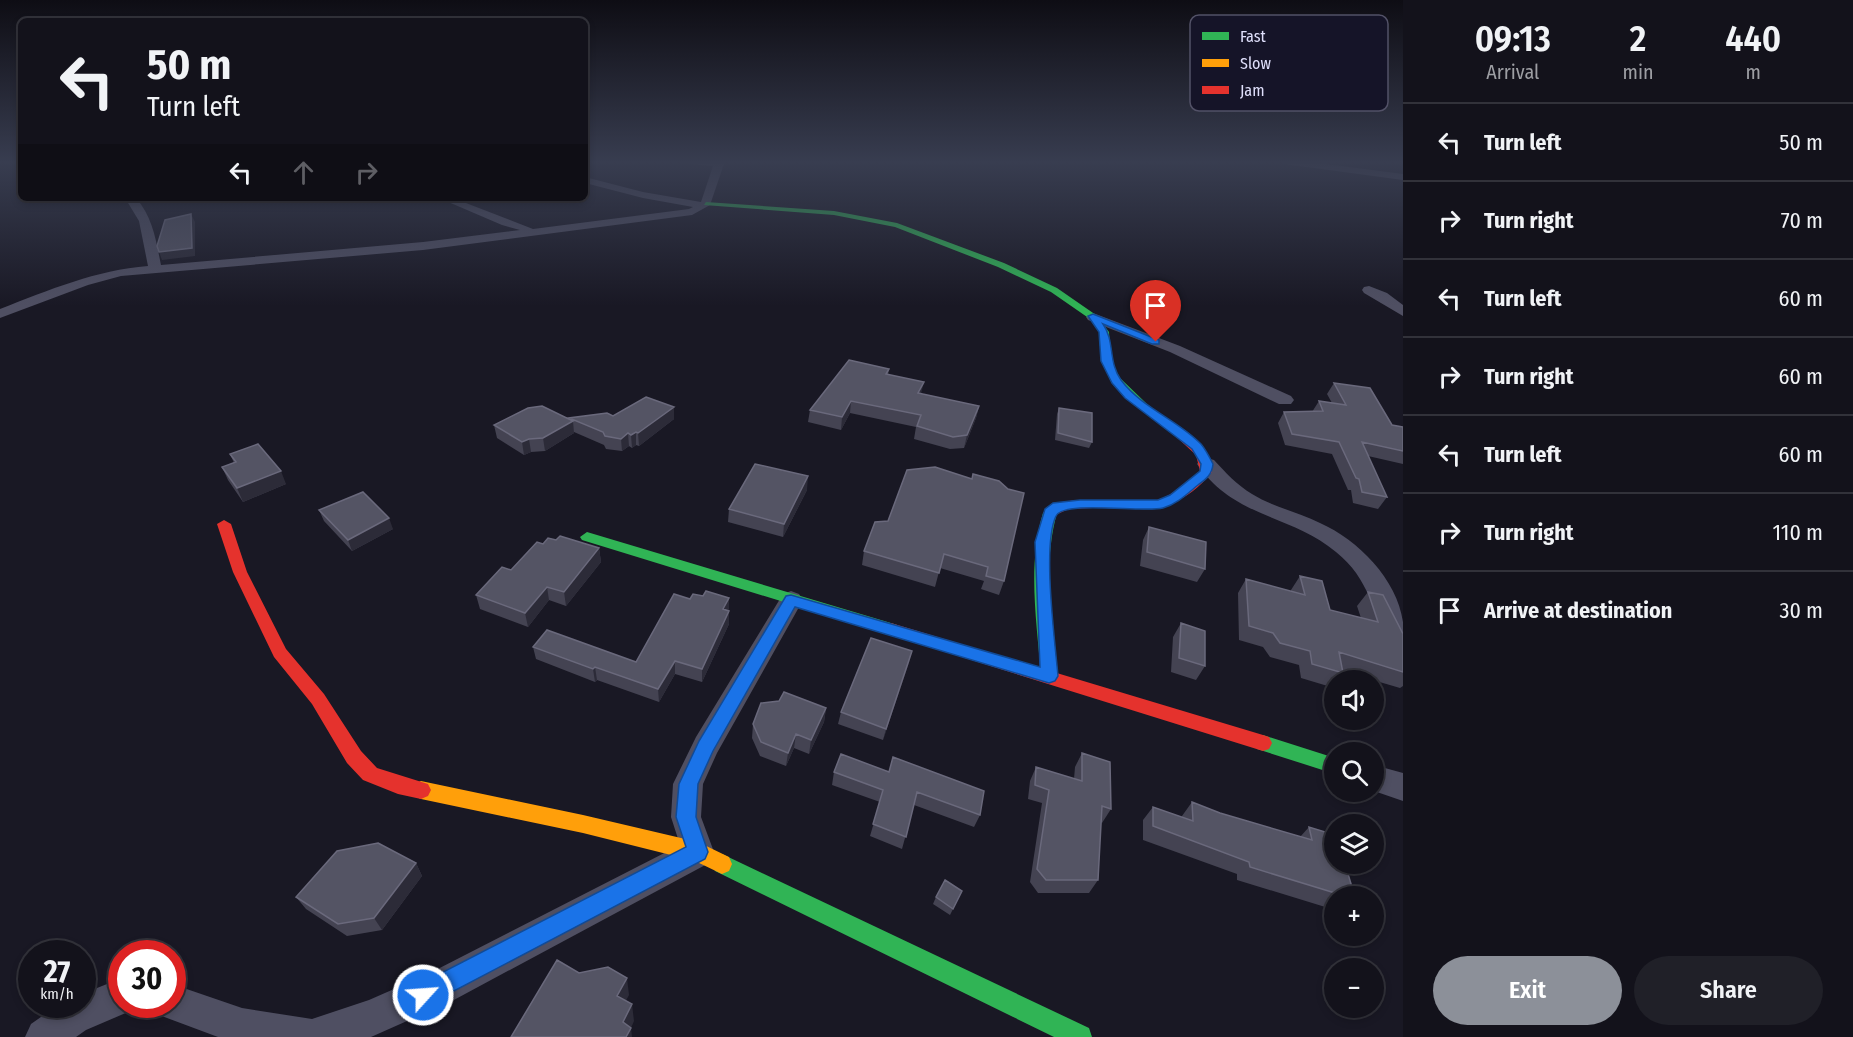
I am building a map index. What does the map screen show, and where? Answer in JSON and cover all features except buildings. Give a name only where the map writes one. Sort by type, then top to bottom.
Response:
[{"type":"street","points":[[140,209],[147,225],[155,268]]},
{"type":"street","points":[[472,209],[506,223],[540,231]]},
{"type":"street","points":[[0,314],[93,278],[155,268],[358,252],[672,216],[697,209]]},
{"type":"street","points":[[776,209],[834,213],[897,225],[1037,281],[1070,299],[1093,316],[1175,349],[1285,400]]},
{"type":"street","points":[[1369,290],[1382,296],[1403,312]]},
{"type":"street","points":[[1093,316],[1104,332],[1106,361],[1116,380],[1129,396],[1197,447],[1207,464],[1233,490],[1248,500],[1305,525],[1344,546],[1367,570],[1379,589],[1392,626],[1403,645]]},
{"type":"street","points":[[1049,676],[1042,542],[1050,512],[1058,506],[1080,504],[1160,504],[1175,498],[1206,472],[1207,464]]},
{"type":"street","points":[[224,524],[240,573],[280,653],[318,699],[354,757],[370,774],[398,785],[583,824],[698,852],[1080,1037]]},
{"type":"street","points":[[587,537],[1049,676],[1324,763]]},
{"type":"street","points":[[698,852],[686,817],[688,784],[706,746],[791,600]]},
{"type":"street","points":[[1384,781],[1403,787]]},
{"type":"street","points":[[186,1007],[242,1027],[311,1037],[372,1018],[440,987],[698,852]]},
{"type":"street","points":[[44,1037],[73,1017],[108,1002]]},
{"type":"traffic: fast","points":[[783,209],[834,213],[897,225],[1001,265],[1054,290],[1093,317],[1104,332],[1106,361],[1116,380],[1143,406],[1177,432]]},
{"type":"traffic: fast","points":[[1049,676],[1041,571],[1045,530],[1050,513]]},
{"type":"traffic: fast","points":[[587,537],[891,629]]},
{"type":"traffic: fast","points":[[1263,743],[1324,762]]},
{"type":"traffic: fast","points":[[722,864],[1080,1037]]},
{"type":"traffic: slow","points":[[421,790],[583,824],[698,852],[722,864]]},
{"type":"traffic: jam","points":[[1050,513],[1070,505],[1151,505],[1167,501],[1181,493],[1206,472],[1206,465],[1197,449],[1177,432]]},
{"type":"traffic: jam","points":[[224,524],[240,572],[280,653],[318,699],[354,757],[370,774],[398,785],[421,790]]},
{"type":"traffic: jam","points":[[891,629],[1263,743]]},
{"type":"route","points":[[423,995],[698,852],[686,817],[688,784],[706,746],[791,600],[1049,676],[1042,542],[1050,512],[1058,506],[1080,504],[1160,504],[1175,498],[1206,472],[1207,464],[1197,447],[1129,396],[1116,380],[1106,361],[1104,332],[1093,316],[1156,342]]}]
